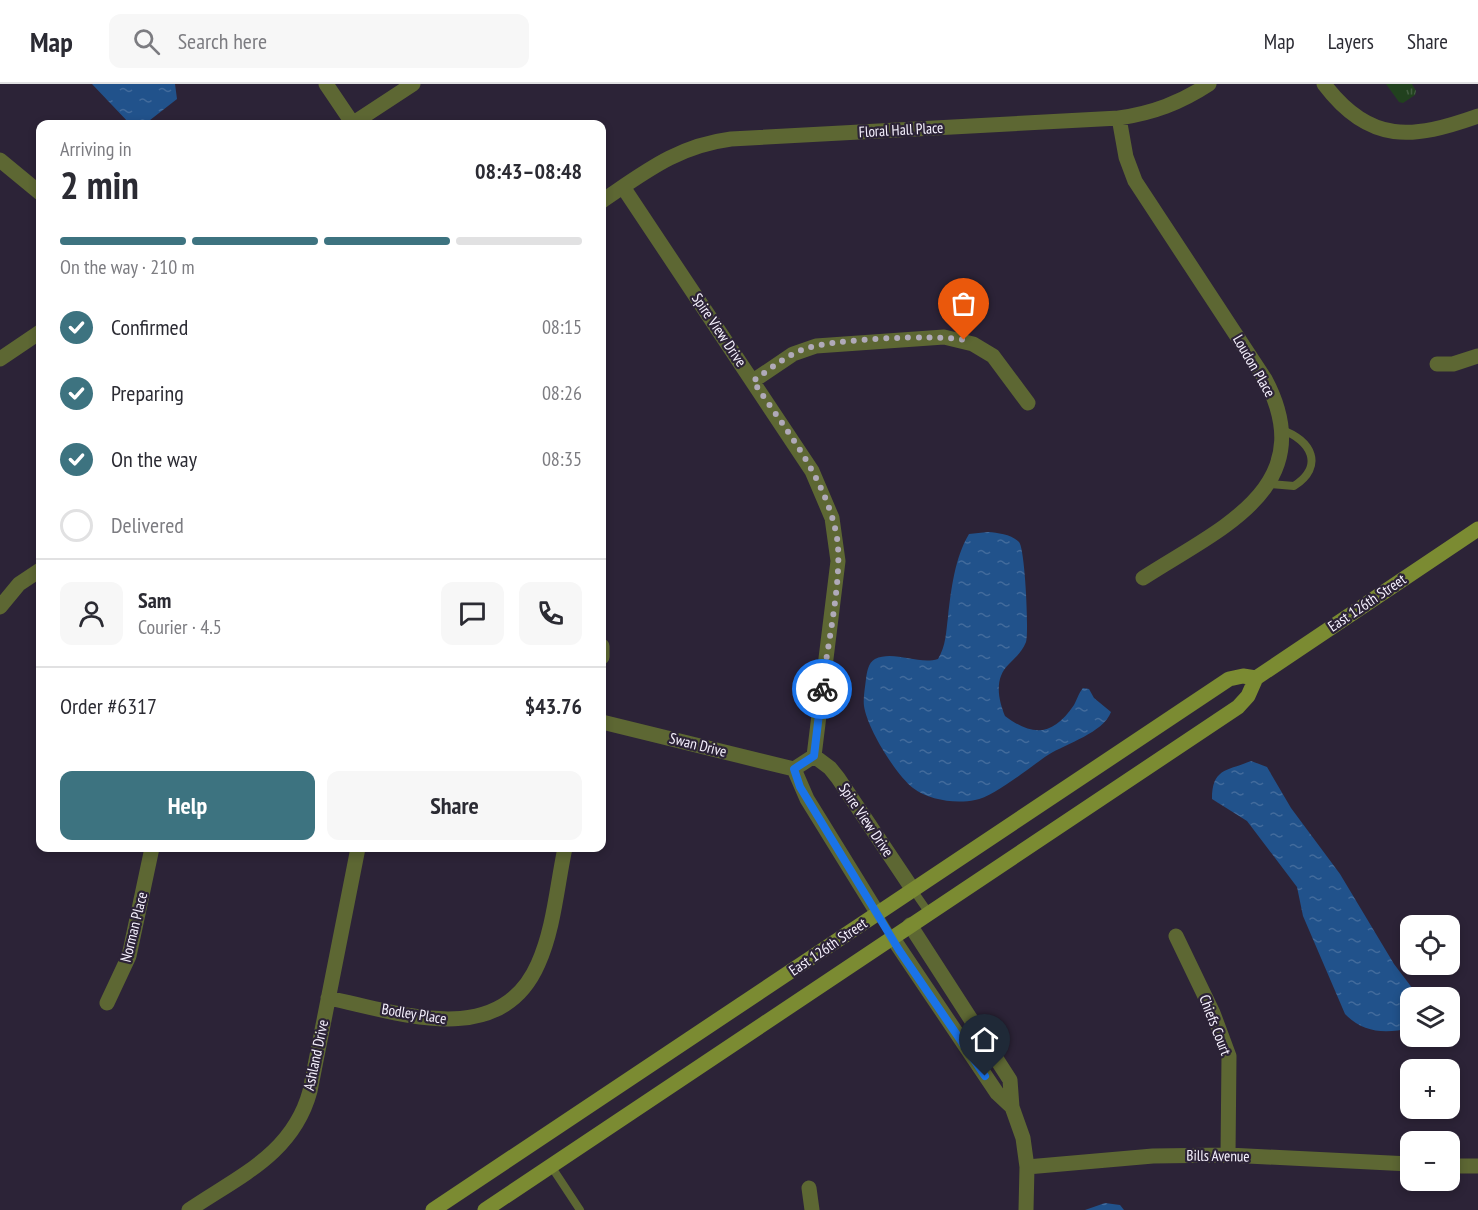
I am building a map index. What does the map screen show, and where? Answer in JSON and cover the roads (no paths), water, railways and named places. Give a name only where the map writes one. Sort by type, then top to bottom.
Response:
[{"type":"main road","name":"East 126th Street","points":[[485,1210],[1239,707],[1248,696],[1256,678],[1478,529]]},
{"type":"main road","name":"East 126th Street","points":[[433,1210],[1229,679],[1243,676],[1256,678]]},
{"type":"street","points":[[326,84],[349,120]]},
{"type":"street","points":[[358,120],[413,84]]},
{"type":"street","name":"Floral Hall Place","points":[[606,198],[678,152],[718,141],[1119,118],[1144,114],[1170,106],[1209,84]]},
{"type":"street","points":[[1324,84],[1350,112],[1386,130],[1425,132],[1478,116]]},
{"type":"street","name":"Loudon Place","points":[[1119,118],[1126,157],[1136,181],[1264,379],[1277,407],[1282,430],[1280,454],[1270,484],[1239,515],[1143,578]]},
{"type":"street","points":[[0,159],[36,190]]},
{"type":"street","name":"Spire View Drive","points":[[623,187],[821,487],[837,539],[838,561],[814,756],[830,768],[838,778],[913,890]]},
{"type":"street","points":[[0,359],[36,335]]},
{"type":"street","points":[[753,381],[794,354],[816,346],[944,337],[974,344],[993,356],[1028,403]]},
{"type":"street","points":[[1437,364],[1453,364],[1478,356]]},
{"type":"street","points":[[0,607],[19,584],[36,573]]},
{"type":"street","name":"Swan Drive","points":[[606,723],[794,769]]},
{"type":"street","points":[[814,756],[794,769],[807,799],[878,914]]},
{"type":"street","name":"Norman Place","points":[[107,1003],[129,956],[151,852]]},
{"type":"street","name":"Ashland Drive","points":[[189,1210],[267,1158],[291,1134],[306,1103],[357,852]]},
{"type":"street","name":"Bodley Place","points":[[328,998],[426,1018],[450,1020],[478,1016],[503,1005],[527,984],[539,964],[564,852]]},
{"type":"street","points":[[910,925],[1010,1080],[1012,1107],[1023,1138],[1026,1210]]},
{"type":"street","name":"Chiefs Court","points":[[1176,936],[1213,1013],[1229,1056],[1228,1155]]},
{"type":"street","points":[[892,937],[997,1093],[1012,1107]]},
{"type":"street","name":"Bills Avenue","points":[[1026,1167],[1153,1156],[1228,1155],[1400,1164]]},
{"type":"street","points":[[1460,1166],[1478,1166]]},
{"type":"street","points":[[809,1188],[812,1210]]},
{"type":"lane","points":[[1270,484],[1293,486],[1304,477],[1311,465],[1311,457],[1304,442],[1282,430]]},
{"type":"lane","points":[[913,890],[929,913]]},
{"type":"lane","points":[[878,914],[892,937]]},
{"type":"lane","points":[[950,1024],[967,1013]]},
{"type":"lane","points":[[551,1166],[580,1210]]},
{"type":"water","points":[[92,84],[175,84],[177,99],[150,120],[126,120]]},
{"type":"water","points":[[1000,533],[1019,542],[1025,574],[1026,642],[1021,652],[1004,670],[999,682],[999,696],[1005,716],[1025,728],[1042,730],[1050,728],[1066,715],[1083,688],[1089,689],[1094,698],[1111,712],[1093,732],[1048,755],[983,798],[967,801],[942,800],[927,796],[913,788],[883,750],[864,706],[867,673],[869,665],[875,659],[882,657],[938,659],[943,649],[952,585],[960,553],[969,534]]},
{"type":"water","points":[[1251,761],[1267,767],[1291,808],[1340,874],[1400,975],[1411,987],[1400,987],[1400,1030],[1384,1031],[1367,1028],[1345,1014],[1303,916],[1297,887],[1247,821],[1212,799],[1215,781],[1222,772]]},
{"type":"water","points":[[1105,1203],[1120,1205],[1124,1210],[1085,1210]]}]
